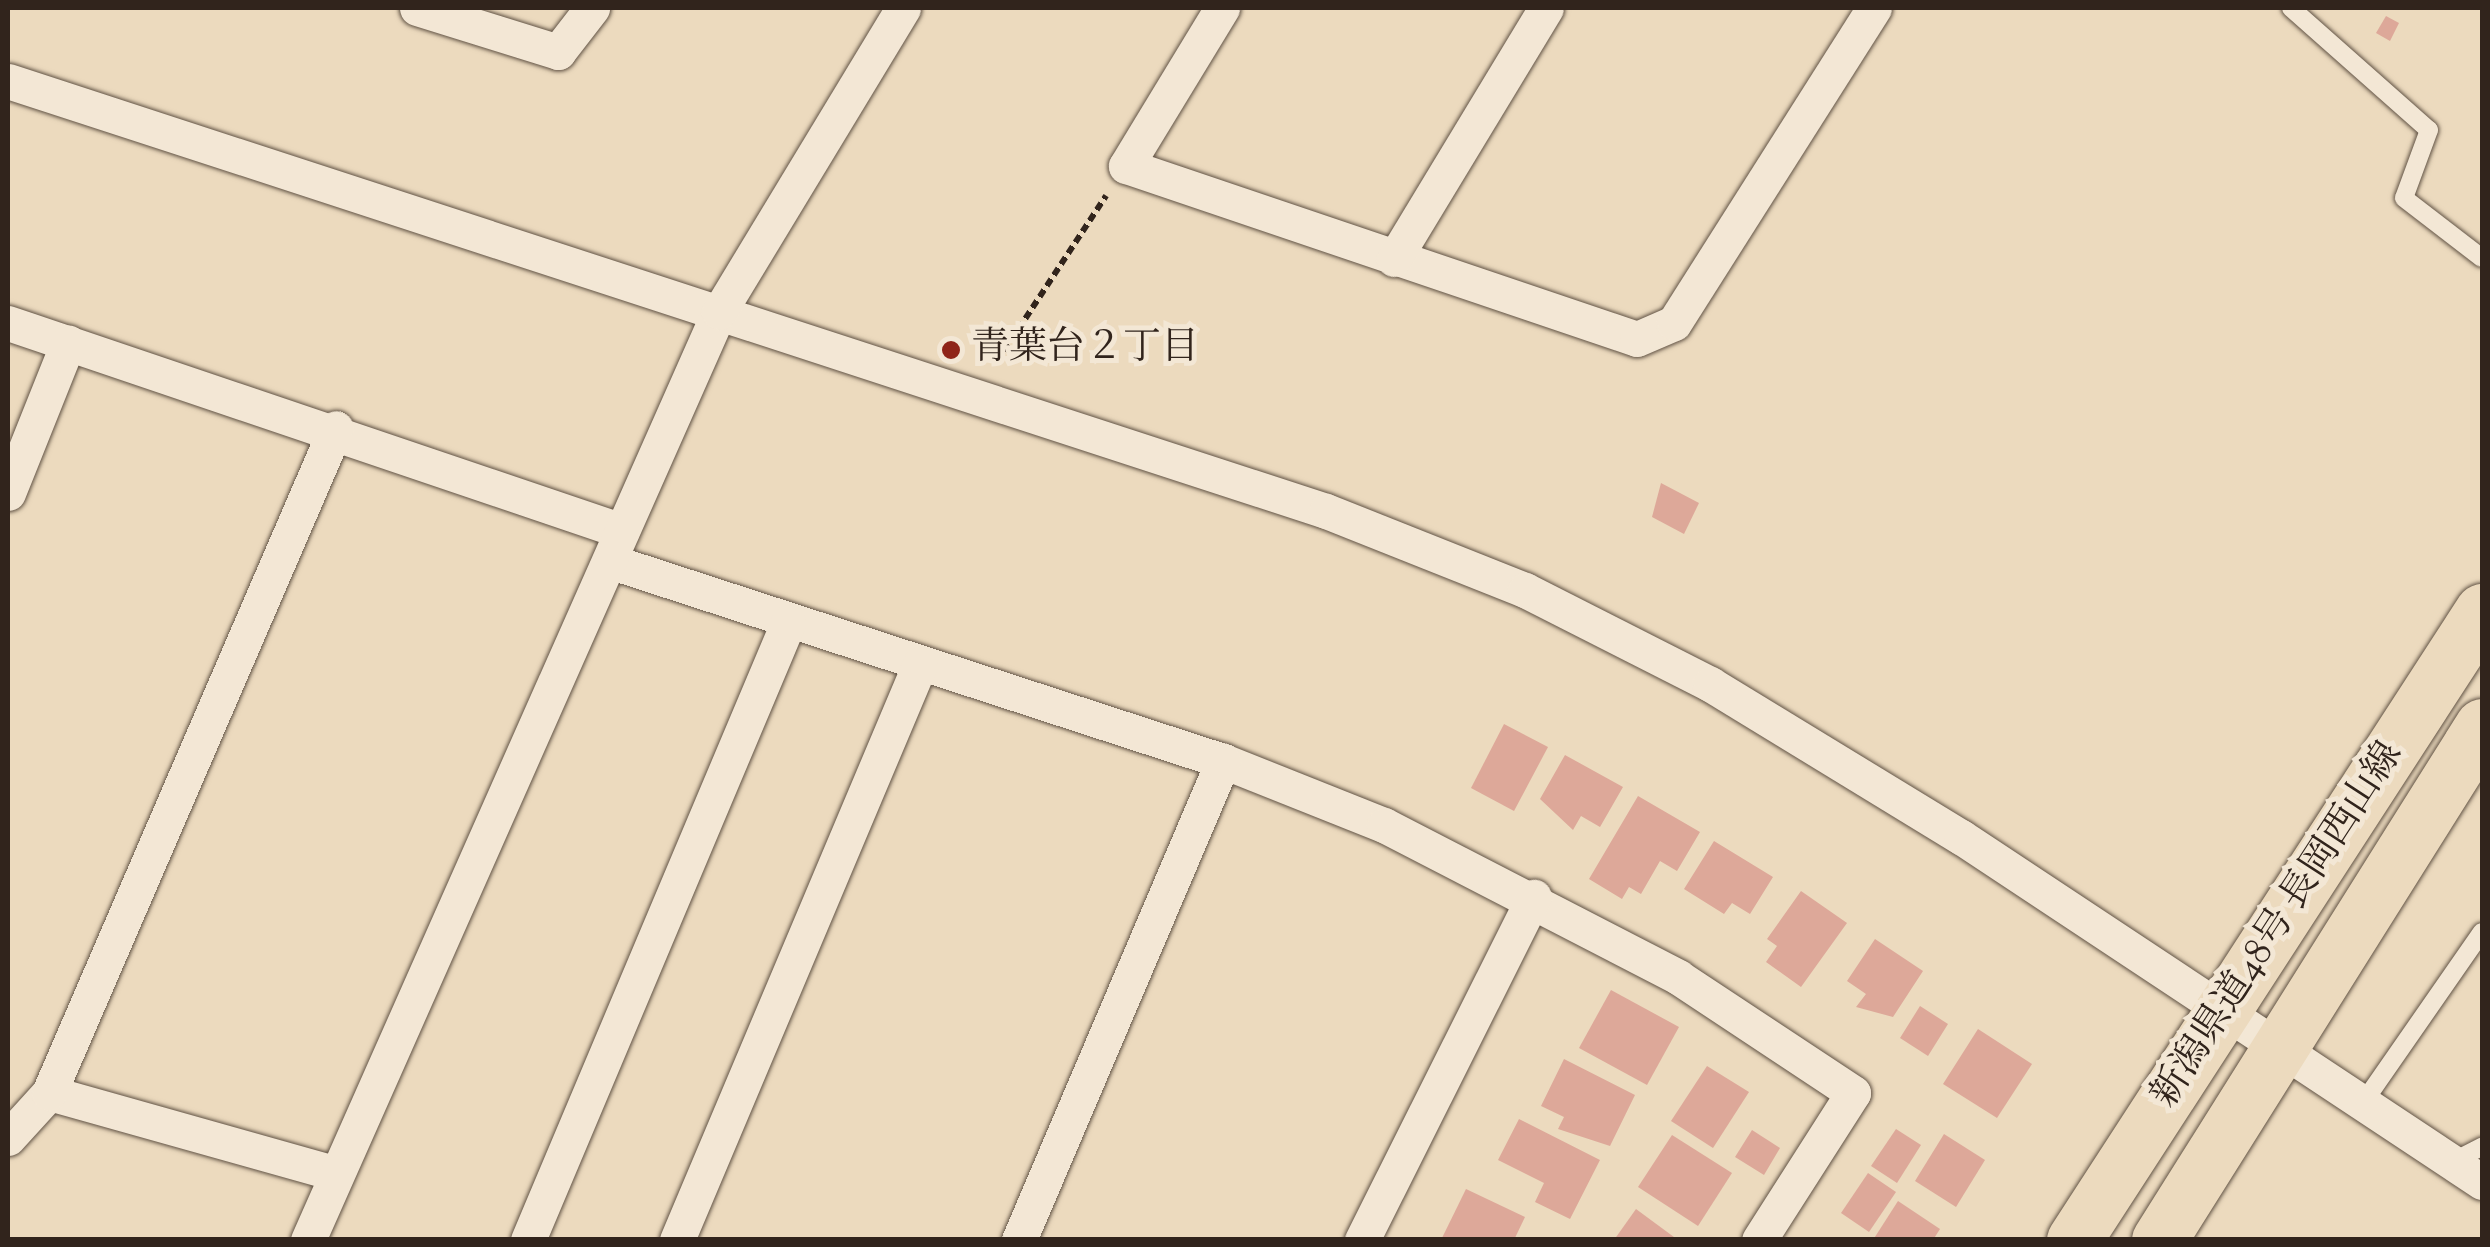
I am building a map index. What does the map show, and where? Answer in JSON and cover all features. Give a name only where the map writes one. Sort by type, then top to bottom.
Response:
[{"type":"main road","name":"新潟県道48号 長岡西山線","points":[[2074,1240],[2482,611]]},
{"type":"main road","name":"新潟県道48号 長岡西山線","points":[[2159,1240],[2279,1043],[2482,726]]},
{"type":"street","points":[[417,8],[558,52],[592,8]]},
{"type":"street","points":[[308,1240],[334,1173],[719,312],[903,8]]},
{"type":"street","points":[[1222,8],[1126,166],[1637,339],[1674,324],[1874,8]]},
{"type":"street","points":[[1394,258],[1546,8]]},
{"type":"street","points":[[8,81],[1326,511],[1525,590],[1710,684],[2226,1007],[2363,1104],[2467,1155],[2482,1182]]},
{"type":"street","points":[[8,323],[336,428],[788,622],[1223,761],[1534,897],[1678,977],[1853,1092],[1760,1240]]},
{"type":"street","points":[[8,492],[68,343]]},
{"type":"street","points":[[8,1138],[49,1093],[336,428]]},
{"type":"street","points":[[528,1240],[788,622]]},
{"type":"street","points":[[677,1240],[920,664]]},
{"type":"street","points":[[1019,1240],[1223,761]]},
{"type":"street","points":[[1362,1240],[1534,897]]},
{"type":"street","points":[[49,1093],[334,1173]]},
{"type":"lane","points":[[2291,8],[2429,130],[2404,198],[2482,258]]},
{"type":"lane","points":[[2363,1104],[2482,932]]},
{"type":"path","points":[[1004,350],[1126,166]]},
{"type":"building","points":[[2386,16],[2399,23],[2390,41],[2376,33]]},
{"type":"building","points":[[1661,483],[1699,503],[1684,534],[1652,517]]},
{"type":"building","points":[[1504,724],[1548,747],[1514,811],[1471,788]]},
{"type":"building","points":[[1565,755],[1623,787],[1600,827],[1581,816],[1573,830],[1540,799]]},
{"type":"building","points":[[1638,796],[1700,832],[1677,871],[1660,861],[1641,894],[1629,887],[1622,899],[1589,879]]},
{"type":"building","points":[[1714,841],[1773,877],[1750,914],[1732,903],[1724,914],[1684,889]]},
{"type":"building","points":[[1801,891],[1847,923],[1801,987],[1766,962],[1777,946],[1767,939]]},
{"type":"building","points":[[1875,939],[1923,971],[1893,1017],[1856,1007],[1866,994],[1847,981]]},
{"type":"building","points":[[1611,990],[1679,1027],[1647,1085],[1579,1048]]},
{"type":"building","points":[[1920,1006],[1948,1024],[1928,1056],[1900,1038]]},
{"type":"building","points":[[1978,1029],[2032,1064],[1997,1118],[1943,1084]]},
{"type":"building","points":[[1564,1059],[1635,1095],[1610,1146],[1558,1129],[1564,1117],[1541,1106]]},
{"type":"building","points":[[1707,1066],[1749,1092],[1713,1148],[1671,1121]]},
{"type":"building","points":[[1519,1119],[1600,1160],[1570,1219],[1535,1202],[1544,1183],[1498,1160]]},
{"type":"building","points":[[1896,1129],[1921,1145],[1897,1183],[1871,1166]]},
{"type":"building","points":[[1752,1130],[1780,1148],[1764,1175],[1735,1157]]},
{"type":"building","points":[[1944,1134],[1985,1160],[1956,1207],[1915,1181]]},
{"type":"building","points":[[1672,1135],[1732,1173],[1698,1226],[1638,1187]]},
{"type":"building","points":[[1868,1173],[1896,1192],[1869,1232],[1841,1213]]},
{"type":"building","points":[[1466,1189],[1525,1217],[1514,1240],[1441,1240]]},
{"type":"building","points":[[1898,1201],[1940,1229],[1933,1240],[1873,1240]]},
{"type":"building","points":[[1636,1209],[1678,1240],[1614,1240]]},
{"type":"place","name":"青葉台２丁目","points":[[951,350]]}]
